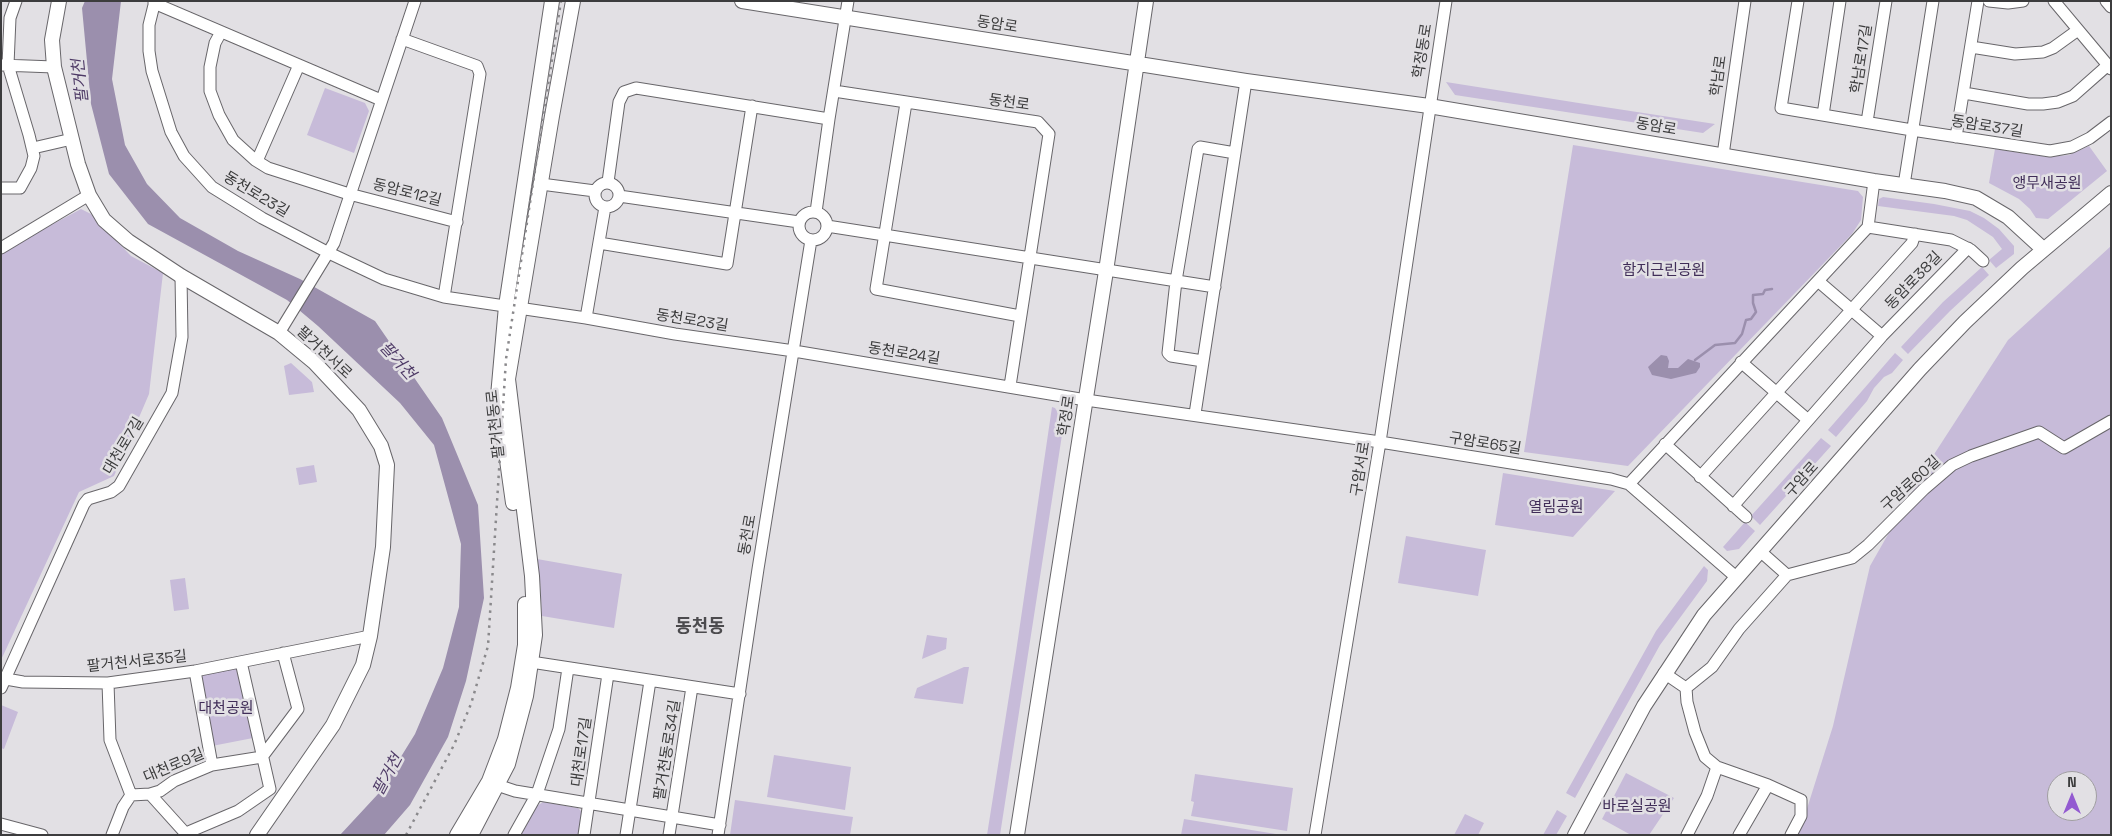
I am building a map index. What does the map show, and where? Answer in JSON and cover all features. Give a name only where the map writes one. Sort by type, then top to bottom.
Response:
[{"type":"main road","name":"팔거천서로","points":[[59,1],[52,40],[54,67],[72,139],[89,195],[104,220],[114,230],[181,276],[279,334],[314,362],[359,410],[381,446],[387,465],[383,548],[370,636],[363,665],[333,725],[257,835]]},
{"type":"main road","name":"팔거천동로","points":[[457,835],[489,781],[505,739],[518,688],[525,645],[525,585],[498,396],[513,307],[552,1]]},
{"type":"main road","name":"팔거천동로","points":[[470,835],[508,764],[526,696],[535,635],[532,576],[508,380],[513,307],[541,184],[574,1]]},
{"type":"main road","name":"동암로","points":[[742,1],[1246,81],[1429,106],[1874,181],[1945,191],[1976,198],[2008,217],[2043,249]]},
{"type":"main road","name":"학정로","points":[[1017,835],[1106,271],[1146,1]]},
{"type":"main road","name":"구암로","points":[[1574,835],[1664,673],[1704,615],[1920,369],[1965,322],[2043,249],[2111,193]]},
{"type":"street","points":[[1,188],[20,188],[31,168],[34,156],[33,148],[4,65],[10,18],[16,1]]},
{"type":"street","name":"동암로12길","points":[[279,334],[329,253],[415,1]]},
{"type":"street","points":[[816,212],[848,1]]},
{"type":"street","name":"학정동로","points":[[1429,106],[1446,1]]},
{"type":"street","name":"학남로","points":[[1722,155],[1745,1]]},
{"type":"street","name":"동암로37길","points":[[1798,1],[1781,108],[2050,151],[2072,147],[2090,138],[2111,122]]},
{"type":"street","name":"학남로17길","points":[[1823,115],[1840,1]]},
{"type":"street","name":"학남로17길","points":[[1867,122],[1886,1]]},
{"type":"street","points":[[1904,185],[1933,1]]},
{"type":"street","points":[[1956,137],[1978,1]]},
{"type":"street","points":[[1989,1],[2008,3],[2024,1]]},
{"type":"street","points":[[1964,93],[2028,104],[2058,102],[2073,96],[2109,67],[2054,1]]},
{"type":"street","points":[[2106,1],[2111,7]]},
{"type":"street","points":[[154,2],[381,100]]},
{"type":"street","name":"동천로23길","points":[[154,2],[149,25],[149,51],[152,71],[171,132],[184,156],[212,187],[262,218],[384,279],[444,297],[794,352]]},
{"type":"street","points":[[1971,46],[2015,54],[2044,52],[2054,48],[2078,30]]},
{"type":"street","name":"동암로12길","points":[[221,32],[215,43],[210,67],[210,91],[219,115],[233,140],[257,161],[268,168],[349,194],[457,222]]},
{"type":"street","points":[[402,39],[477,66],[480,74],[444,297]]},
{"type":"street","points":[[4,65],[54,67]]},
{"type":"street","points":[[257,161],[299,65]]},
{"type":"street","points":[[1195,414],[1246,81]]},
{"type":"street","points":[[608,182],[619,102],[624,92],[636,88],[829,119]]},
{"type":"street","name":"동천로","points":[[834,91],[1038,122],[1045,128],[1049,134],[1029,259]]},
{"type":"street","points":[[906,103],[876,289],[1020,316]]},
{"type":"street","points":[[599,244],[727,264],[752,106]]},
{"type":"street","name":"구암서로","points":[[1315,835],[1380,442],[1429,106]]},
{"type":"street","points":[[33,148],[72,139]]},
{"type":"street","points":[[1203,361],[1171,356],[1168,353],[1176,281],[1198,149],[1200,147],[1235,153]]},
{"type":"street","points":[[1629,484],[1868,226],[1874,181]]},
{"type":"street","points":[[605,207],[596,201],[595,191],[599,185],[608,182]]},
{"type":"street","points":[[605,207],[616,203],[619,196],[616,187],[608,182]]},
{"type":"street","points":[[541,184],[595,191]]},
{"type":"street","points":[[1,248],[89,195]]},
{"type":"street","points":[[619,196],[799,222]]},
{"type":"street","points":[[586,318],[605,207]]},
{"type":"street","points":[[816,212],[824,217],[827,226],[824,235],[816,240],[807,239],[800,233],[799,222],[807,213],[816,212]]},
{"type":"street","points":[[827,226],[1215,287]]},
{"type":"street","name":"동암로38길","points":[[1868,226],[1951,240],[1968,248],[1983,261]]},
{"type":"street","name":"동암로38길","points":[[1700,476],[1912,243],[1915,234]]},
{"type":"street","name":"동천로","points":[[719,830],[758,569],[812,240]]},
{"type":"street","name":"동암로38길","points":[[1733,506],[1882,336],[1968,248]]},
{"type":"street","points":[[1010,386],[1029,259]]},
{"type":"street","name":"대천로7길","points":[[3,684],[84,504],[88,500],[111,492],[119,486],[172,393],[182,337],[181,276]]},
{"type":"street","points":[[1818,281],[1882,336]]},
{"type":"street","name":"동천로24길","points":[[794,352],[1086,400]]},
{"type":"street","points":[[1741,362],[1808,420]]},
{"type":"street","name":"구암로65길","points":[[1086,400],[1195,414],[1611,479],[1629,484],[1736,578]]},
{"type":"street","name":"구암로60길","points":[[1787,575],[1852,558],[1952,465],[1971,456],[2039,432],[2064,448],[2111,421]]},
{"type":"street","points":[[1665,444],[1746,518]]},
{"type":"street","points":[[1686,688],[1712,667],[1739,629],[1787,575],[1760,551]]},
{"type":"street","name":"팔거천서로35길","points":[[3,684],[23,682],[108,683],[194,671],[370,636]]},
{"type":"street","points":[[262,757],[298,709],[283,654]]},
{"type":"street","points":[[241,662],[270,789],[282,798]]},
{"type":"street","points":[[531,662],[740,694]]},
{"type":"street","points":[[514,835],[537,794],[559,729],[568,668]]},
{"type":"street","points":[[194,671],[212,765]]},
{"type":"street","points":[[1664,673],[1686,688]]},
{"type":"street","name":"대천로17길","points":[[584,835],[608,674]]},
{"type":"street","name":"팔거천동로34길","points":[[626,835],[650,681]]},
{"type":"street","name":"대천로9길","points":[[108,683],[111,745],[131,795]]},
{"type":"street","name":"팔거천동로34길","points":[[669,835],[692,687]]},
{"type":"street","points":[[1686,688],[1687,702],[1699,744],[1705,756],[1717,767],[1768,785],[1801,800],[1801,816],[1791,835]]},
{"type":"street","name":"대천로9길","points":[[131,795],[160,792],[174,781],[212,765],[262,757]]},
{"type":"street","points":[[1687,835],[1707,796],[1717,767]]},
{"type":"street","name":"팔거천동로34길","points":[[497,785],[515,791],[672,816],[719,830]]},
{"type":"street","points":[[1739,835],[1768,785]]},
{"type":"street","points":[[150,794],[187,834],[238,811],[270,789]]},
{"type":"street","name":"대천로9길","points":[[112,835],[123,807],[131,795]]},
{"type":"street","points":[[1,824],[42,835]]},
{"type":"green space","points":[[1446,82],[1715,124],[1703,133],[1455,95]]},
{"type":"green space","points":[[325,88],[365,103],[369,111],[354,153],[307,135]]},
{"type":"green space","name":"함지근린공원","points":[[1573,145],[1858,191],[1863,197],[1861,220],[1852,234],[1628,466],[1524,452]]},
{"type":"green space","name":"앵무새공원","points":[[2089,146],[2107,171],[2048,219],[2036,218],[2030,209],[2019,199],[1989,183],[1995,149],[2048,157],[2069,155]]},
{"type":"green space","points":[[1883,197],[1970,211],[1999,229],[2014,246],[2014,254],[1996,268],[1989,260],[2002,249],[1993,237],[1967,220],[1954,216],[1878,206],[1879,199]]},
{"type":"green space","points":[[81,209],[91,214],[131,256],[163,273],[149,394],[114,476],[79,492],[1,660],[1,252]]},
{"type":"green space","points":[[2111,246],[2111,835],[1794,835],[1805,815],[1833,726],[1870,566],[1931,459],[2008,340]]},
{"type":"green space","points":[[1982,267],[1989,275],[1908,354],[1901,347],[1943,302]]},
{"type":"green space","points":[[1895,353],[1903,360],[1892,373],[1884,377],[1874,388],[1867,401],[1836,437],[1828,430]]},
{"type":"green space","points":[[291,363],[312,382],[314,392],[289,395],[284,366]]},
{"type":"green space","points":[[1052,407],[1055,408],[1064,422],[1000,835],[987,835],[1016,652]]},
{"type":"green space","points":[[1821,438],[1831,446],[1760,525],[1751,516]]},
{"type":"green space","points":[[314,465],[317,482],[299,485],[296,468]]},
{"type":"green space","name":"열림공원","points":[[1503,473],[1615,491],[1573,537],[1495,525]]},
{"type":"green space","points":[[1745,522],[1755,531],[1739,549],[1727,551],[1723,547]]},
{"type":"green space","points":[[1406,536],[1486,550],[1478,596],[1398,583]]},
{"type":"green space","points":[[537,559],[622,574],[614,628],[542,616]]},
{"type":"green space","points":[[1704,566],[1708,570],[1707,581],[1660,645],[1575,798],[1566,793],[1656,631]]},
{"type":"green space","points":[[185,578],[189,609],[174,611],[170,580]]},
{"type":"green space","points":[[927,635],[947,638],[946,649],[922,659]]},
{"type":"green space","points":[[964,667],[969,667],[963,704],[914,698],[917,688]]},
{"type":"green space","name":"대천공원","points":[[233,668],[237,669],[253,738],[212,746],[201,674]]},
{"type":"green space","points":[[1,705],[18,712],[4,749],[1,748]]},
{"type":"green space","points":[[774,755],[851,767],[845,810],[767,797]]},
{"type":"green space","name":"바로실공원","points":[[1626,773],[1674,798],[1649,835],[1631,835],[1602,819]]},
{"type":"green space","points":[[1195,774],[1293,788],[1287,831],[1191,816],[1194,802],[1191,801]]},
{"type":"green space","points":[[735,800],[853,817],[850,835],[730,835]]},
{"type":"green space","points":[[543,802],[578,808],[584,814],[581,835],[521,835],[537,806]]},
{"type":"green space","points":[[1557,810],[1567,816],[1556,835],[1543,835]]},
{"type":"green space","points":[[1465,814],[1484,823],[1478,835],[1454,835]]},
{"type":"green space","points":[[1184,819],[1282,835],[1181,835]]},
{"type":"water","name":"팔거천","points":[[85,1],[121,1],[112,79],[125,145],[147,184],[180,218],[238,251],[300,279],[375,321],[442,418],[478,505],[484,598],[466,681],[448,737],[410,805],[384,835],[340,835],[378,794],[415,734],[443,668],[459,607],[461,544],[434,445],[400,403],[318,326],[287,300],[148,224],[109,174],[91,104],[82,8]]},
{"type":"water","points":[[1661,355],[1667,356],[1669,361],[1668,368],[1678,368],[1688,359],[1700,363],[1700,367],[1696,373],[1671,379],[1652,375],[1648,367]]},
{"type":"waterway","points":[[1695,360],[1715,345],[1735,343],[1742,334],[1746,320],[1751,319],[1756,312],[1753,295],[1763,294],[1765,290],[1772,289]]},
{"type":"railway","points":[[406,835],[454,745],[471,704],[488,646],[506,359],[561,1]]},
{"type":"district","name":"동천동","points":[[700,627]]}]
